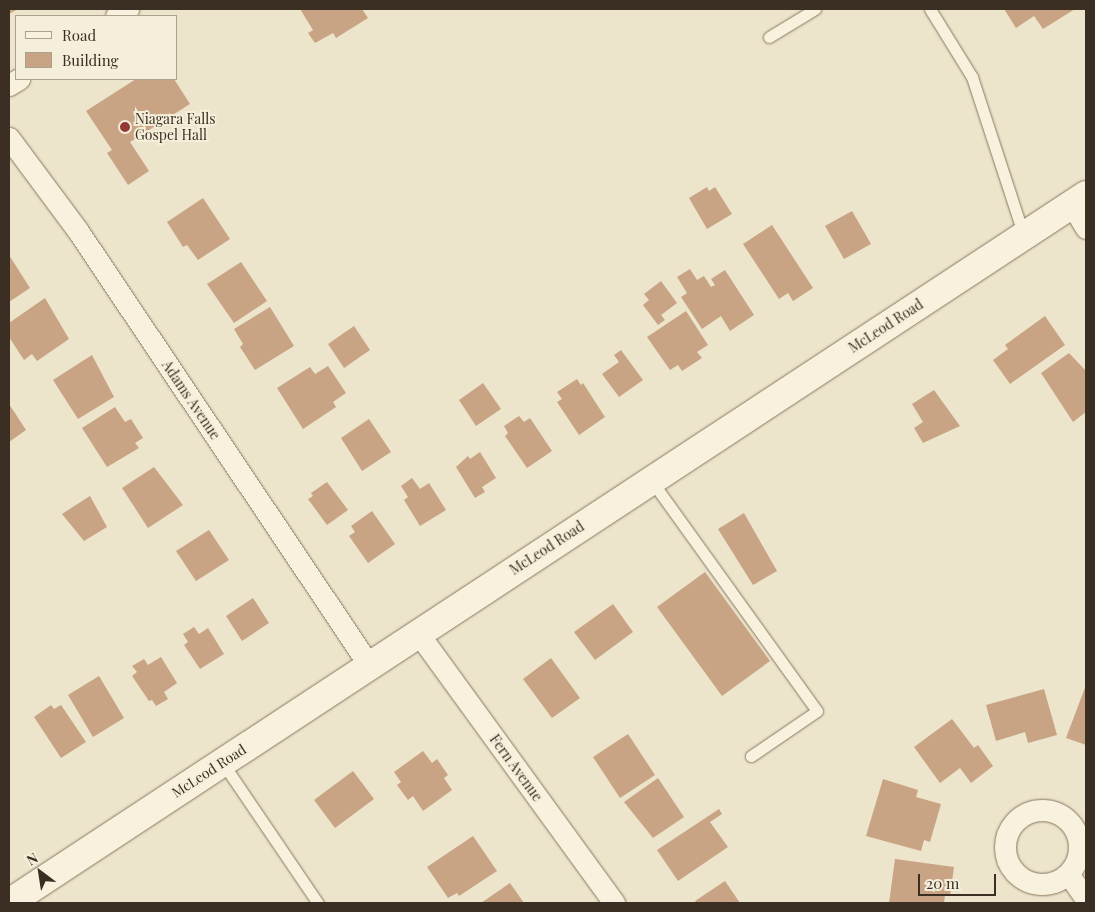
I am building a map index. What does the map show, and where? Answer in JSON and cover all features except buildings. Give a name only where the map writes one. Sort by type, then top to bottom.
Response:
[{"type":"main road","name":"McLeod Road","points":[[9,903],[1079,200]]},
{"type":"street","name":"Adams Avenue","points":[[9,138],[78,231],[369,665]]},
{"type":"street","points":[[1079,200],[1086,228]]},
{"type":"street","name":"Fern Avenue","points":[[418,633],[614,903]]},
{"type":"street","points":[[1069,874],[1086,898]]},
{"type":"lane","points":[[769,37],[815,9]]},
{"type":"lane","points":[[930,9],[972,77],[1024,236]]},
{"type":"lane","points":[[651,480],[817,711],[750,756]]},
{"type":"lane","points":[[222,762],[318,903]]},
{"type":"place","name":"Niagara Falls Gospel Hall","points":[[125,127]]}]
